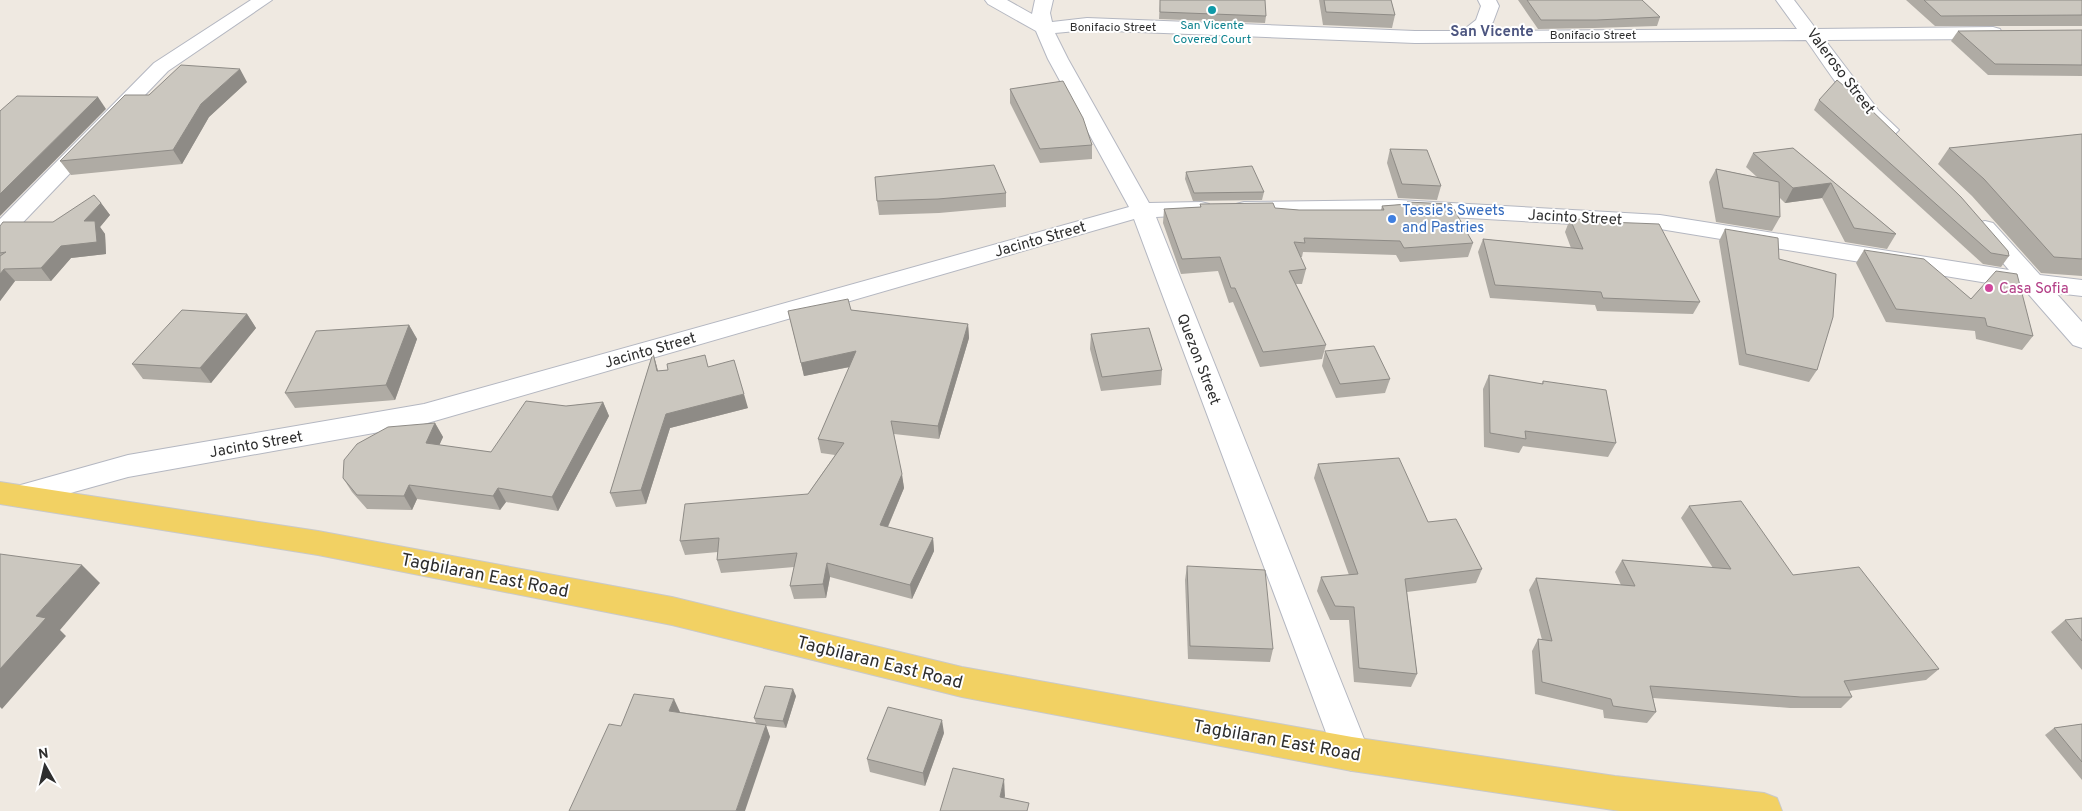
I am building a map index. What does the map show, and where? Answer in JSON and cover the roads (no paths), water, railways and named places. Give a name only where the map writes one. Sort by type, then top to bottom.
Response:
[{"type":"main road","name":"Tagbilaran East Road","points":[[10,494],[318,543],[643,606],[962,682],[1352,754],[1614,792],[1764,811]]},
{"type":"street","points":[[0,233],[161,67],[263,0]]},
{"type":"street","points":[[994,0],[1044,28]]},
{"type":"street","points":[[1044,0],[1041,13],[1044,28]]},
{"type":"street","points":[[1468,36],[1484,22],[1490,6],[1486,0]]},
{"type":"street","name":"Valeroso Street","points":[[1785,0],[1812,33],[1872,115],[1900,142]]},
{"type":"street","name":"Bonifacio Street","points":[[1044,28],[1087,24],[1415,37],[2012,33]]},
{"type":"street","name":"Quezon Street","points":[[1044,28],[1058,59],[1142,210],[1352,754]]},
{"type":"street","name":"Jacinto Street","points":[[10,494],[128,466],[424,414],[1142,210],[1398,207],[1660,222],[2032,282],[2082,288]]},
{"type":"street","points":[[1970,210],[2082,339]]},
{"type":"place","name":"San Vicente Covered Court","points":[[1212,10]]},
{"type":"place","name":"Tessie's Sweets and Pastries","points":[[1392,219]]},
{"type":"place","name":"Casa Sofia","points":[[1989,288]]},
{"type":"district","name":"San Vicente","points":[[1492,31]]}]
